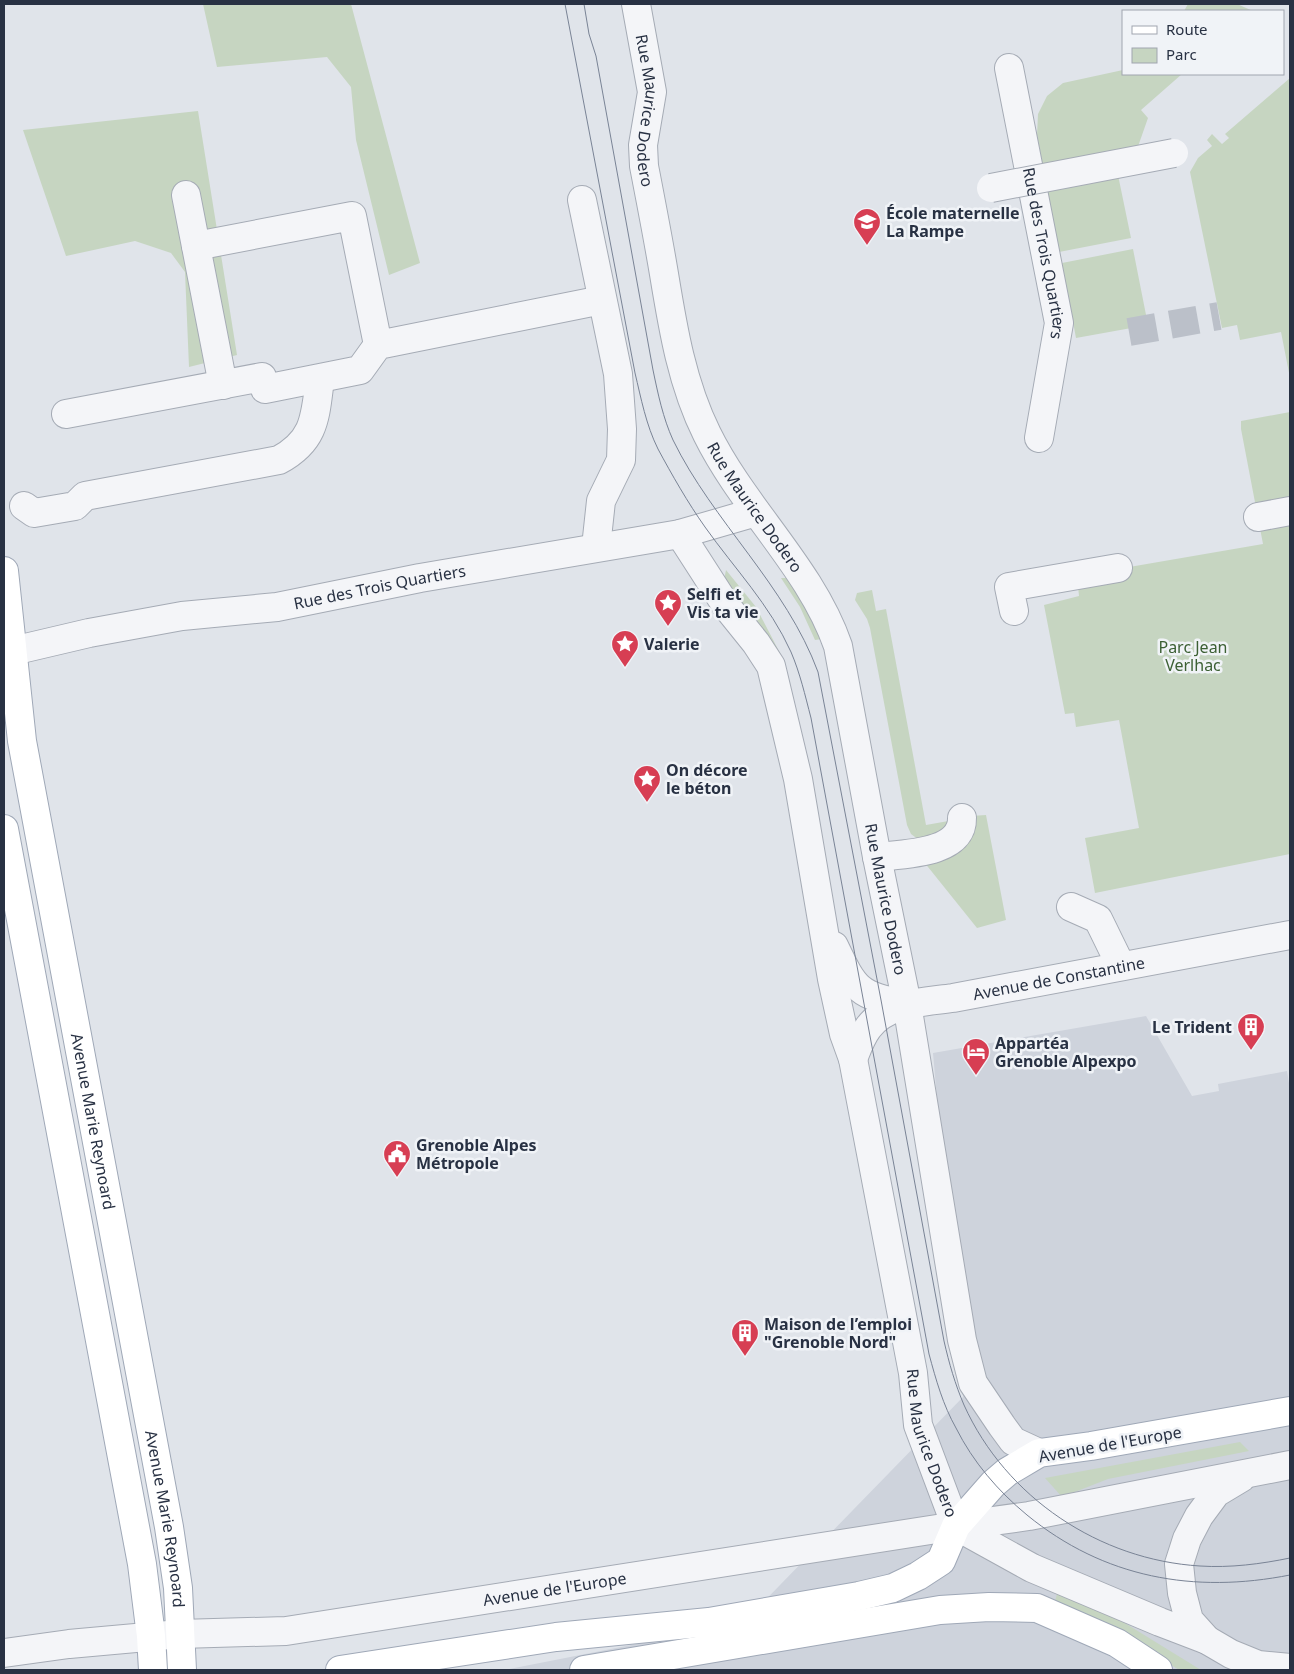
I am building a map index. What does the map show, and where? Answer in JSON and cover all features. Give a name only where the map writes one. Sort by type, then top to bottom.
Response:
[{"type":"main road","name":"Avenue Marie Reynoard","points":[[4,571],[9,651],[22,741],[169,1527],[178,1588],[182,1670]]},
{"type":"main road","name":"Avenue Marie Reynoard","points":[[4,829],[140,1555],[151,1636],[153,1670]]},
{"type":"main road","name":"Avenue de l'Europe","points":[[340,1670],[556,1636],[709,1622],[859,1596],[893,1588],[918,1576],[941,1561],[956,1526],[993,1484],[1007,1472],[1039,1454],[1290,1411]]},
{"type":"main road","points":[[584,1670],[940,1610],[988,1607],[1037,1608],[1117,1644],[1158,1670]]},
{"type":"street","name":"Rue Maurice Dodero","points":[[636,4],[652,92],[643,145],[644,166],[680,359],[696,411],[721,460],[813,591],[830,623],[838,646],[877,857],[907,1004],[962,1340],[973,1384],[1013,1440],[1039,1454]]},
{"type":"street","name":"Rue des Trois Quartiers","points":[[1009,68],[1059,324],[1039,438]]},
{"type":"street","points":[[991,188],[1174,153]]},
{"type":"street","points":[[186,195],[222,385]]},
{"type":"street","points":[[582,200],[618,374],[622,429],[621,460],[601,502],[596,547]]},
{"type":"street","points":[[196,246],[352,216],[378,345]]},
{"type":"street","points":[[66,414],[262,378],[265,389],[320,379],[360,370],[378,345],[602,300]]},
{"type":"street","points":[[14,508],[32,498],[74,490],[85,496],[279,460],[304,441],[313,424],[320,379]]},
{"type":"street","points":[[1258,517],[1290,511]]},
{"type":"street","name":"Rue des Trois Quartiers","points":[[9,651],[89,633],[182,616],[277,607],[420,578],[680,534],[756,512]]},
{"type":"street","name":"Rue Maurice Dodero","points":[[680,534],[727,607],[756,643],[771,666],[798,779],[821,918],[844,1034],[853,1059],[913,1373],[918,1425],[956,1526]]},
{"type":"street","points":[[1014,610],[1009,587],[1118,568]]},
{"type":"street","points":[[877,857],[914,852],[945,845],[958,836],[962,818]]},
{"type":"street","points":[[1071,907],[1098,919],[1121,966]]},
{"type":"street","name":"Rue Maurice Dodero","points":[[821,918],[850,978],[861,991],[881,1000],[907,1004]]},
{"type":"street","name":"Avenue de Constantine","points":[[853,1059],[868,1028],[883,1013],[907,1004],[953,998],[1290,935]]},
{"type":"street","points":[[956,1526],[1029,1516],[1290,1465]]},
{"type":"street","points":[[1207,1640],[1189,1620],[1182,1593],[1180,1564],[1187,1539],[1199,1516],[1216,1493],[1235,1481],[1257,1471]]},
{"type":"street","points":[[956,1526],[1032,1568],[1207,1640],[1231,1654],[1258,1665],[1290,1668]]},
{"type":"street","name":"Avenue de l'Europe","points":[[4,1653],[151,1636],[286,1631],[956,1526]]},
{"type":"shaded area","points":[[1146,1016],[1192,1096],[1219,1091],[1218,1084],[1287,1071],[1290,1089],[1290,1670],[504,1670],[743,1623],[963,1397],[933,1053]]},
{"type":"green space","points":[[203,4],[351,4],[420,263],[389,275],[356,140],[351,87],[327,57],[217,67]]},
{"type":"green space","points":[[1188,4],[1237,4],[1251,10],[1185,10]]},
{"type":"green space","points":[[1122,70],[1122,75],[1181,75],[1141,110],[1148,118],[1129,172],[1118,175],[1131,238],[1059,252],[1037,135],[1038,114],[1047,96],[1063,83]]},
{"type":"green space","points":[[1290,78],[1290,378],[1281,332],[1240,340],[1237,325],[1222,328],[1190,172],[1198,158],[1212,146],[1207,140],[1212,134],[1222,144],[1229,138],[1225,134]]},
{"type":"green space","points":[[198,111],[237,355],[189,367],[185,272],[171,253],[135,241],[66,256],[23,130]]},
{"type":"green space","points":[[1133,249],[1148,325],[1076,338],[1062,263]]},
{"type":"green space","name":"Parc Jean Verlhac","points":[[1290,412],[1290,854],[1095,893],[1085,838],[1139,828],[1119,720],[1076,727],[1074,713],[1065,714],[1044,605],[1079,596],[1077,576],[1263,544],[1241,421]]},
{"type":"green space","points":[[726,570],[756,607],[782,657],[734,596],[724,580]]},
{"type":"green space","points":[[781,578],[788,578],[807,601],[822,639],[815,640],[800,607]]},
{"type":"green space","points":[[872,590],[876,611],[886,609],[926,825],[954,820],[955,826],[919,840],[911,834],[907,825],[870,628],[867,619],[855,600],[857,593]]},
{"type":"green space","points":[[986,815],[1006,920],[977,928],[924,862],[971,816]]},
{"type":"green space","points":[[1240,1442],[1249,1451],[1108,1479],[1062,1497],[1045,1478]]},
{"type":"green space","points":[[1058,1591],[1115,1617],[1201,1670],[1179,1670],[1111,1626],[1055,1601]]},
{"type":"tunnel","points":[[1129,332],[1219,316]]},
{"type":"tram line","points":[[565,4],[635,373],[650,431],[658,449],[692,508],[773,618],[791,652],[800,676],[811,718],[929,1354],[937,1383],[951,1419],[970,1453],[1006,1496],[1027,1515],[1056,1536],[1087,1554],[1119,1567],[1151,1576],[1185,1581],[1219,1582],[1290,1575]]},
{"type":"tram line","points":[[584,4],[589,34],[596,56],[653,370],[666,423],[689,470],[769,582],[787,611],[804,640],[818,672],[944,1341],[952,1373],[964,1405],[982,1438],[1005,1469],[1031,1495],[1060,1518],[1092,1537],[1127,1551],[1163,1561],[1200,1566],[1245,1565],[1290,1558]]},
{"type":"place","name":"École maternelle La Rampe","points":[[867,246]]},
{"type":"place","name":"Selfi et Vis ta vie","points":[[668,627]]},
{"type":"place","name":"Valerie","points":[[625,668]]},
{"type":"place","name":"On décore le béton","points":[[647,803]]},
{"type":"place","name":"Le Trident","points":[[1251,1051]]},
{"type":"place","name":"Appartéa Grenoble Alpexpo","points":[[976,1076]]},
{"type":"place","name":"Grenoble Alpes Métropole","points":[[397,1178]]},
{"type":"place","name":"Maison de l’emploi \"Grenoble Nord\"","points":[[745,1357]]}]
